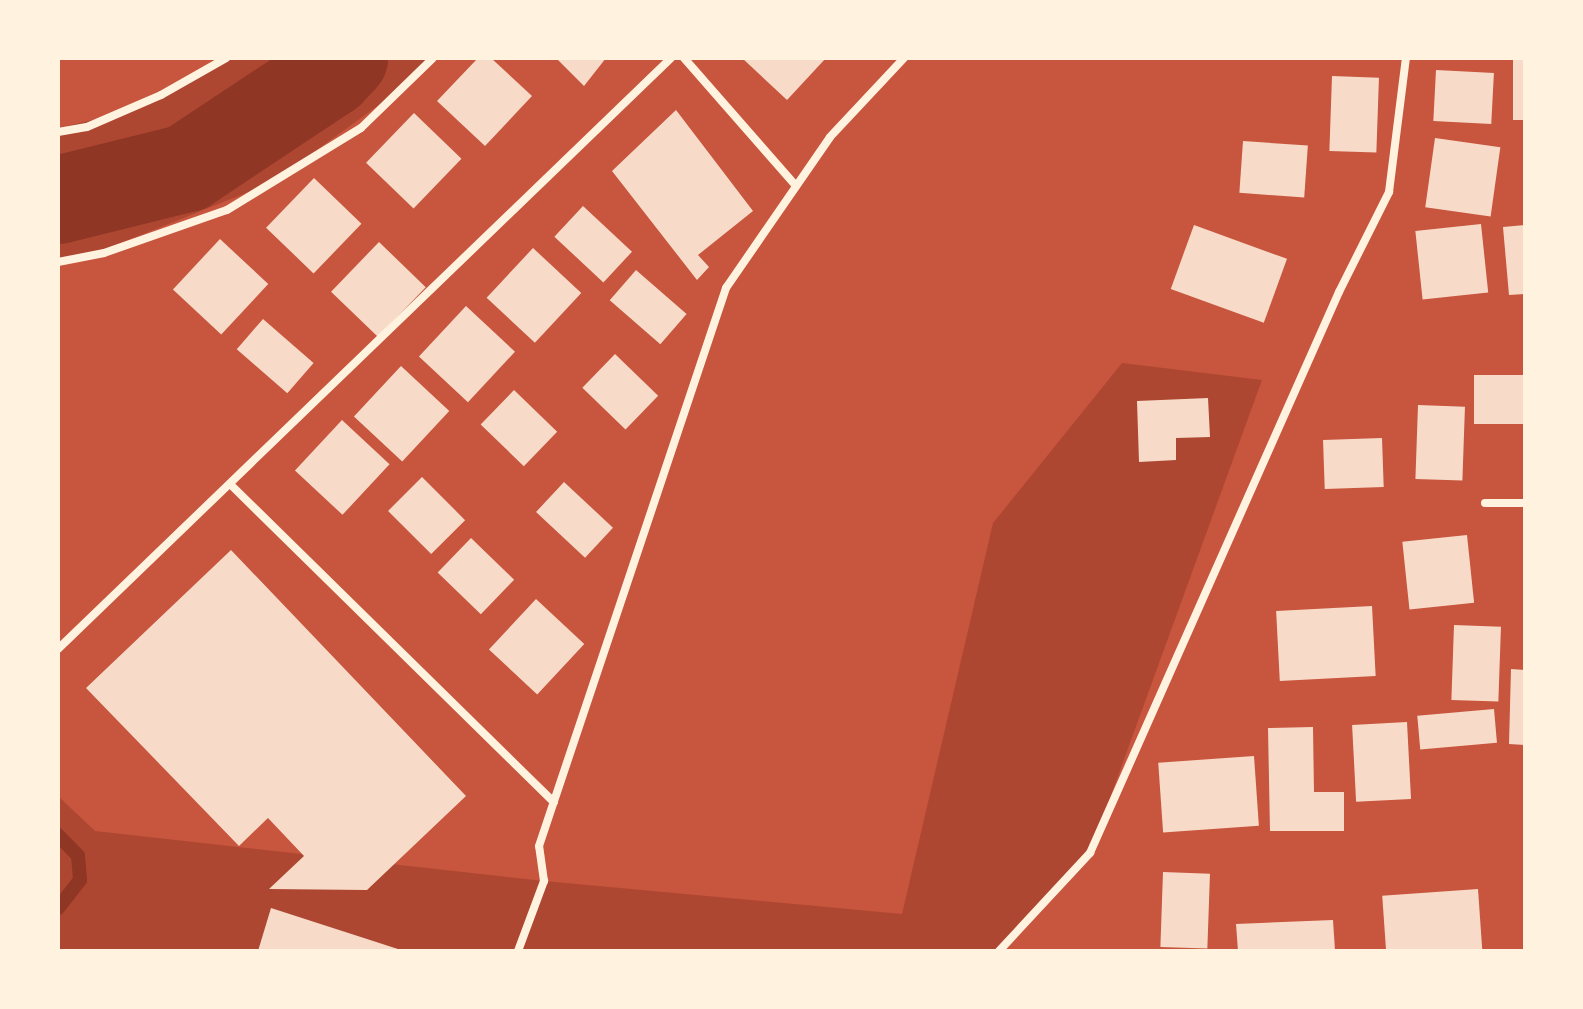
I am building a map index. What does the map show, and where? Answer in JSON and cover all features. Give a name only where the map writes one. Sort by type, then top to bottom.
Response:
[{"type":"street","points":[[58,132],[87,127],[161,95],[226,58]]},
{"type":"street","points":[[58,262],[104,253],[227,210],[361,128],[433,58]]},
{"type":"street","points":[[58,649],[671,58]]},
{"type":"street","points":[[684,58],[796,186]]},
{"type":"street","points":[[518,951],[544,881],[539,846],[726,288],[830,137],[904,58]]},
{"type":"street","points":[[999,951],[1090,853],[1339,292],[1389,192],[1406,58]]},
{"type":"street","points":[[230,484],[554,802]]},
{"type":"street","points":[[1485,503],[1525,503]]},
{"type":"shaded area","points":[[222,58],[433,58],[401,89],[271,183],[86,257],[58,260],[58,128],[114,115]]},
{"type":"shaded area","points":[[1122,363],[1262,380],[1090,853],[999,951],[58,951],[58,796],[95,831],[544,881],[902,914],[993,523]]},
{"type":"building","points":[[478,58],[491,58],[532,96],[485,146],[437,101]]},
{"type":"building","points":[[556,58],[606,58],[584,86]]},
{"type":"building","points":[[742,58],[826,58],[787,100]]},
{"type":"building","points":[[1513,58],[1525,58],[1525,120],[1513,120]]},
{"type":"building","points":[[1436,70],[1494,73],[1491,124],[1433,121]]},
{"type":"building","points":[[1332,76],[1379,78],[1376,153],[1329,151]]},
{"type":"building","points":[[676,110],[753,211],[698,255],[709,267],[697,280],[612,171]]},
{"type":"building","points":[[414,113],[461,159],[414,208],[366,163]]},
{"type":"building","points":[[1435,138],[1500,147],[1491,217],[1425,207]]},
{"type":"building","points":[[1243,141],[1308,146],[1304,197],[1239,193]]},
{"type":"building","points":[[314,178],[361,224],[314,273],[266,228]]},
{"type":"building","points":[[583,206],[632,252],[603,282],[554,237]]},
{"type":"building","points":[[1481,224],[1488,293],[1423,300],[1415,231]]},
{"type":"building","points":[[1194,225],[1287,259],[1264,323],[1171,289]]},
{"type":"building","points":[[1525,225],[1525,294],[1509,295],[1503,227]]},
{"type":"building","points":[[220,239],[268,284],[221,334],[173,289]]},
{"type":"building","points":[[379,242],[426,287],[378,337],[331,292]]},
{"type":"building","points":[[533,248],[581,293],[535,343],[487,298]]},
{"type":"building","points":[[636,270],[687,314],[660,344],[610,300]]},
{"type":"building","points":[[466,306],[515,352],[468,402],[419,356]]},
{"type":"building","points":[[263,319],[314,363],[287,393],[237,349]]},
{"type":"building","points":[[615,354],[658,396],[626,429],[582,388]]},
{"type":"building","points":[[401,366],[449,411],[402,461],[354,416]]},
{"type":"building","points":[[1474,375],[1525,375],[1525,424],[1474,424]]},
{"type":"building","points":[[514,390],[557,432],[524,466],[481,425]]},
{"type":"building","points":[[1208,398],[1210,437],[1176,438],[1176,460],[1139,462],[1137,401]]},
{"type":"building","points":[[1418,405],[1465,407],[1462,481],[1415,479]]},
{"type":"building","points":[[342,420],[390,464],[342,515],[295,470]]},
{"type":"building","points":[[1382,438],[1384,487],[1325,489],[1323,440]]},
{"type":"building","points":[[422,477],[465,520],[431,554],[388,511]]},
{"type":"building","points":[[564,482],[613,528],[585,558],[536,512]]},
{"type":"building","points":[[1467,535],[1474,603],[1409,609],[1402,542]]},
{"type":"building","points":[[471,538],[514,580],[481,614],[438,573]]},
{"type":"building","points":[[231,550],[466,796],[367,890],[269,889],[304,856],[268,818],[239,846],[86,688]]},
{"type":"building","points":[[536,599],[584,644],[537,694],[489,649]]},
{"type":"building","points":[[1372,606],[1376,676],[1280,681],[1276,611]]},
{"type":"building","points":[[1454,625],[1501,627],[1498,702],[1451,700]]},
{"type":"building","points":[[1511,669],[1525,670],[1525,745],[1509,744]]},
{"type":"building","points":[[1494,709],[1497,743],[1420,750],[1417,716]]},
{"type":"building","points":[[1407,722],[1411,799],[1356,802],[1352,725]]},
{"type":"building","points":[[1313,727],[1314,792],[1344,792],[1344,831],[1270,831],[1268,728]]},
{"type":"building","points":[[1254,756],[1259,826],[1163,833],[1158,763]]},
{"type":"building","points":[[1163,872],[1210,874],[1207,949],[1160,947]]},
{"type":"building","points":[[1478,889],[1482,951],[1386,951],[1382,896]]},
{"type":"building","points":[[271,908],[401,950],[401,951],[258,951]]},
{"type":"building","points":[[1333,920],[1335,951],[1238,951],[1236,924]]},
{"type":"waterway","points":[[58,200],[187,168],[330,73],[344,58]]},
{"type":"waterway","points":[[58,835],[78,856],[80,880],[58,908]]}]
